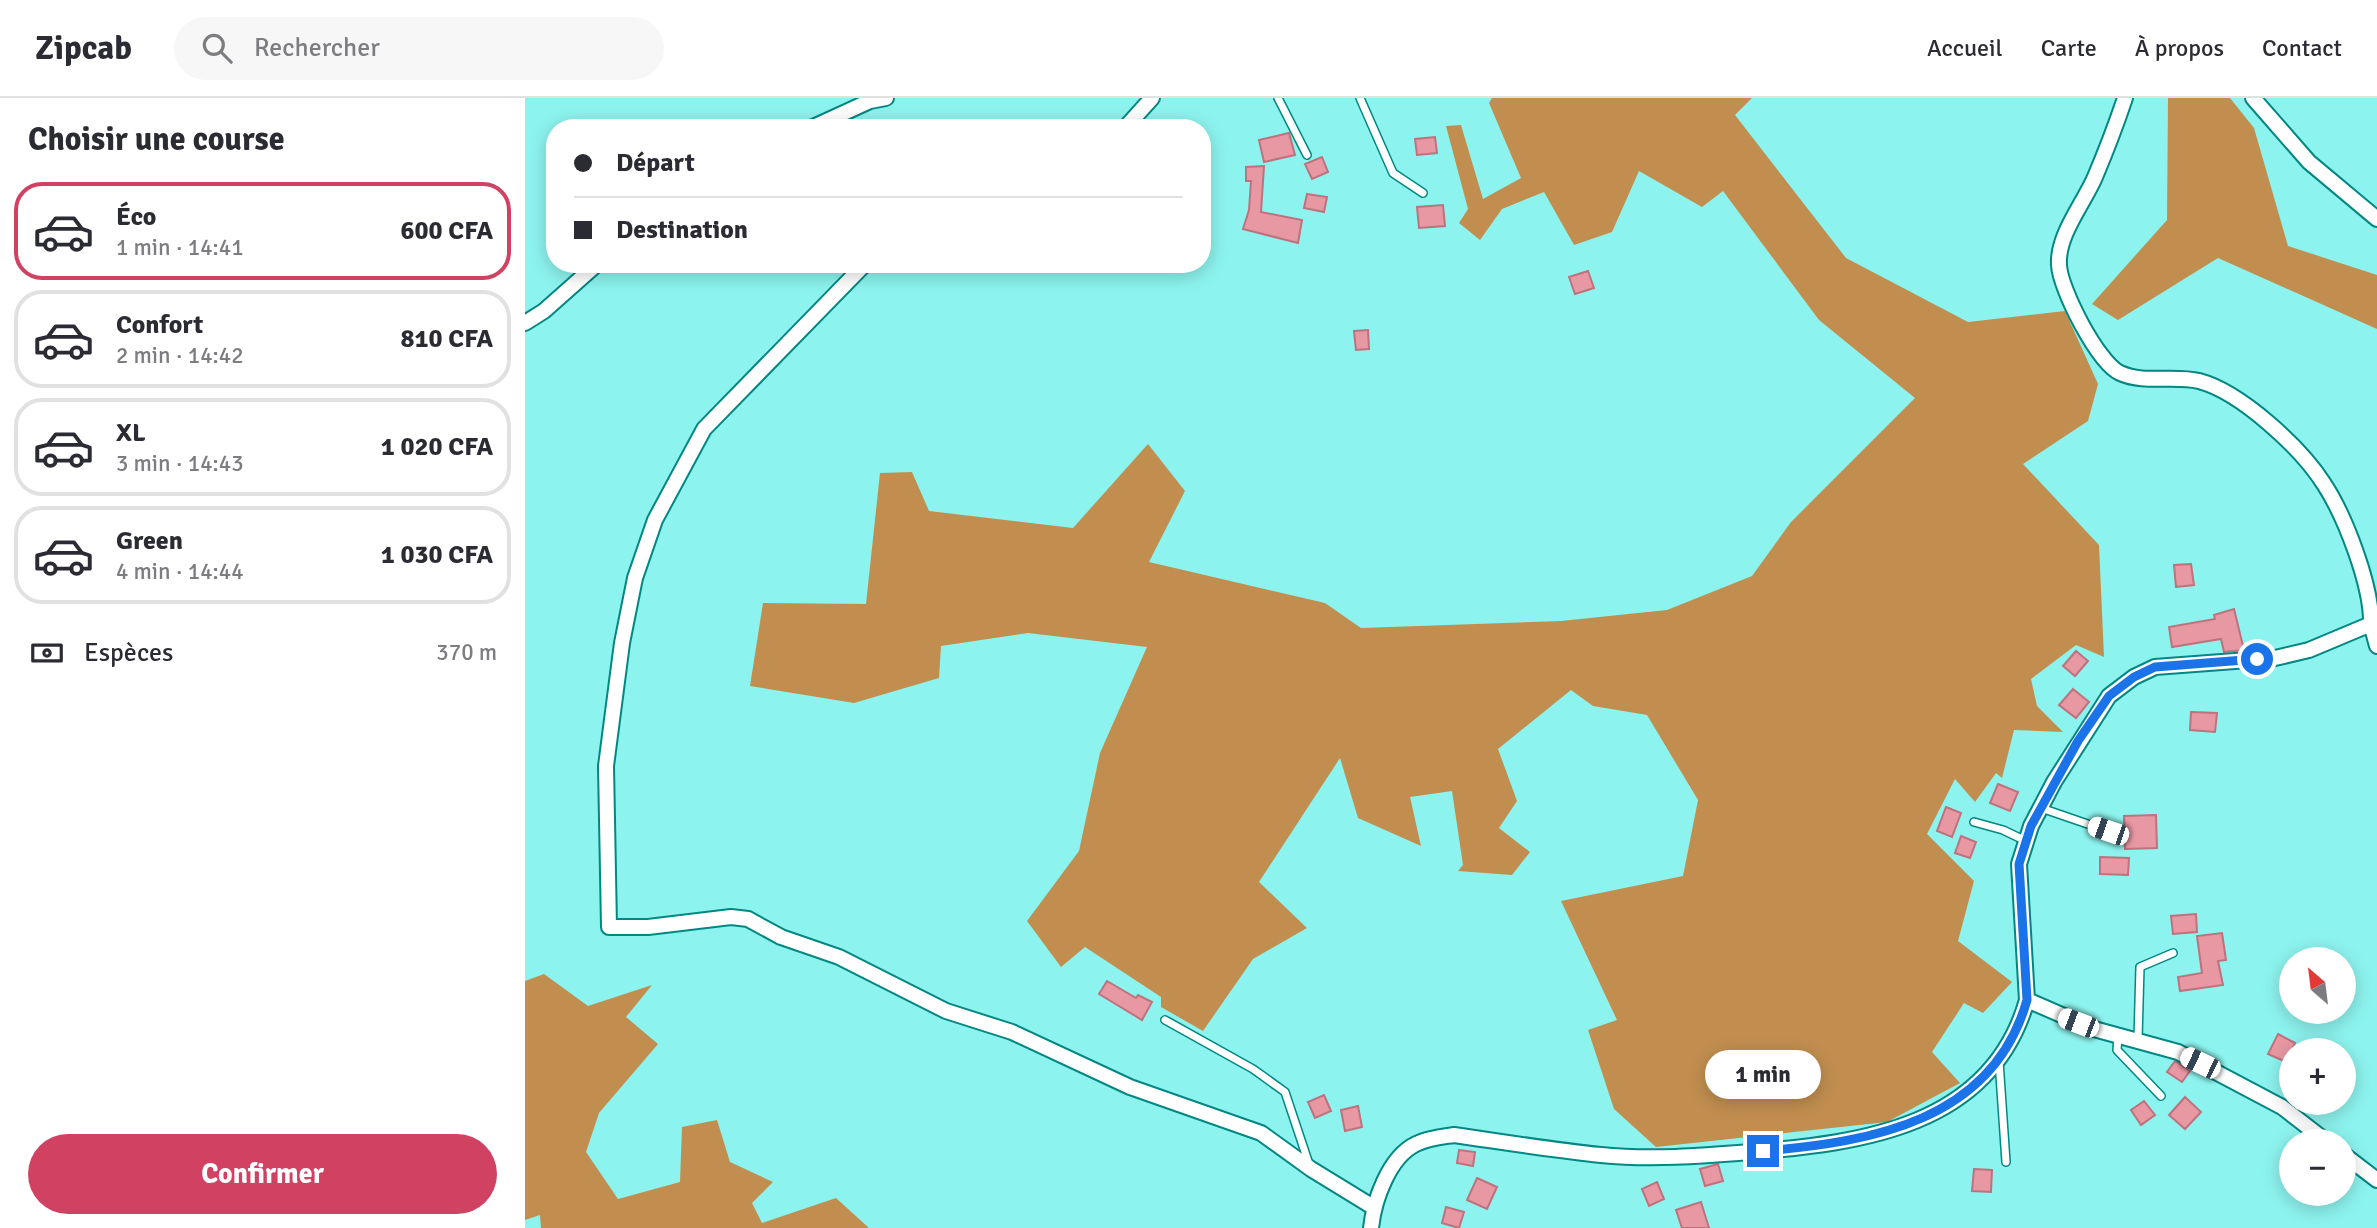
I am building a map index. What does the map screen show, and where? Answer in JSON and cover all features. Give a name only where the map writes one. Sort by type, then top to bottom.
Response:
[{"type":"street","points":[[831,119],[870,101],[886,98]]},
{"type":"street","points":[[1133,119],[1152,98]]},
{"type":"street","points":[[2125,98],[2095,179],[2060,253],[2061,277],[2075,312],[2110,366],[2121,374],[2199,381],[2237,401],[2278,432],[2325,484],[2342,519],[2371,608],[2371,624],[2377,646]]},
{"type":"street","points":[[2253,98],[2309,162],[2377,219]]},
{"type":"street","points":[[525,323],[544,311],[587,273]]},
{"type":"street","points":[[856,273],[704,429],[655,520],[635,578],[622,643],[607,766],[609,926],[648,927],[731,917],[748,919],[796,943],[839,957],[946,1011],[1012,1032],[1130,1087],[1261,1133],[1311,1169],[1373,1207]]},
{"type":"street","points":[[1371,1228],[1373,1207],[1394,1164],[1414,1144],[1431,1138],[1454,1135],[1639,1157],[1831,1145],[1885,1133],[1928,1117],[1970,1089],[1999,1056],[2021,1021],[2027,1000],[2019,864],[2040,807],[2078,741],[2109,696],[2134,677],[2155,667],[2275,658],[2309,650],[2371,624]]},
{"type":"street","points":[[2027,1000],[2048,1011],[2118,1036],[2138,1039],[2178,1052],[2282,1107],[2310,1129]]},
{"type":"street","points":[[2021,1021],[2048,1011]]},
{"type":"street","points":[[2356,1164],[2377,1180]]},
{"type":"lane","points":[[1278,98],[1307,155]]},
{"type":"lane","points":[[1360,98],[1393,173],[1423,193]]},
{"type":"lane","points":[[2040,807],[2108,831]]},
{"type":"lane","points":[[1974,822],[2003,830],[2026,841]]},
{"type":"lane","points":[[2138,1039],[2140,967],[2173,953]]},
{"type":"lane","points":[[1165,1020],[1254,1069],[1285,1092],[1311,1169]]},
{"type":"lane","points":[[2118,1036],[2117,1050],[2161,1096]]},
{"type":"lane","points":[[1999,1056],[2006,1162]]},
{"type":"shaded area","points":[[1492,98],[1752,98],[1735,115],[1846,258],[1968,322],[2065,311],[2098,384],[2088,421],[2023,464],[2099,545],[2104,657],[2076,645],[2031,679],[2037,706],[2063,732],[2014,730],[2002,778],[1996,773],[1975,802],[1955,779],[1927,834],[1974,881],[1958,941],[2012,982],[1983,1013],[1964,1003],[1932,1052],[1960,1083],[1887,1122],[1656,1147],[1614,1109],[1588,1030],[1617,1020],[1561,901],[1683,876],[1698,800],[1647,715],[1593,706],[1571,690],[1498,749],[1517,801],[1499,828],[1530,852],[1512,875],[1458,871],[1463,865],[1452,791],[1410,797],[1421,846],[1358,818],[1340,758],[1259,882],[1307,928],[1253,959],[1203,1031],[1161,1007],[1161,997],[1085,947],[1061,967],[1027,921],[1079,851],[1100,753],[1147,647],[1028,633],[941,646],[939,678],[854,703],[750,686],[763,603],[866,604],[880,473],[912,472],[929,511],[1073,528],[1148,444],[1185,491],[1149,562],[1325,603],[1361,628],[1561,621],[1667,610],[1752,576],[1791,522],[1915,398],[1819,320],[1723,191],[1702,207],[1639,171],[1612,232],[1574,245],[1544,192],[1502,209],[1480,240],[1459,223],[1468,209],[1446,126],[1461,125],[1483,199],[1521,178],[1489,103]]},
{"type":"shaded area","points":[[2168,98],[2230,98],[2254,128],[2288,246],[2377,275],[2377,329],[2218,258],[2118,320],[2092,304],[2167,220]]},
{"type":"shaded area","points":[[544,974],[588,1006],[652,985],[626,1017],[658,1044],[599,1113],[586,1152],[618,1199],[680,1182],[682,1127],[717,1120],[730,1162],[773,1182],[752,1203],[762,1223],[836,1198],[869,1228],[541,1228],[540,1215],[525,1220],[525,981]]},
{"type":"building","points":[[1289,133],[1295,155],[1264,162],[1259,140]]},
{"type":"building","points":[[1435,137],[1437,153],[1417,155],[1415,139]]},
{"type":"building","points":[[1322,157],[1328,172],[1312,179],[1305,164]]},
{"type":"building","points":[[1264,166],[1261,212],[1302,220],[1298,243],[1243,229],[1249,210],[1251,181],[1246,181],[1246,167]]},
{"type":"building","points":[[1307,194],[1327,197],[1324,212],[1304,208]]},
{"type":"building","points":[[1443,205],[1445,226],[1419,228],[1417,207]]},
{"type":"building","points":[[1588,271],[1594,288],[1575,294],[1569,277]]},
{"type":"building","points":[[1368,330],[1369,349],[1356,350],[1354,331]]},
{"type":"building","points":[[2191,564],[2194,585],[2176,587],[2174,565]]},
{"type":"building","points":[[2234,609],[2244,650],[2224,652],[2221,639],[2172,647],[2169,627],[2215,619],[2214,615]]},
{"type":"building","points":[[2076,651],[2088,661],[2075,676],[2063,666]]},
{"type":"building","points":[[2073,689],[2089,702],[2076,718],[2059,705]]},
{"type":"building","points":[[2191,712],[2217,713],[2215,732],[2190,730]]},
{"type":"building","points":[[1998,784],[2018,792],[2010,811],[1990,803]]},
{"type":"building","points":[[1946,807],[1961,813],[1952,837],[1937,831]]},
{"type":"building","points":[[2156,815],[2157,848],[2125,849],[2124,816]]},
{"type":"building","points":[[1961,836],[1976,842],[1970,858],[1955,853]]},
{"type":"building","points":[[2100,857],[2129,858],[2128,875],[2100,874]]},
{"type":"building","points":[[2196,914],[2197,932],[2173,934],[2171,916]]},
{"type":"building","points":[[2222,933],[2226,960],[2218,961],[2223,985],[2180,991],[2178,977],[2202,973],[2197,936]]},
{"type":"building","points":[[1107,981],[1136,998],[1138,995],[1152,1002],[1142,1020],[1099,994]]},
{"type":"building","points":[[2278,1034],[2286,1038],[2279,1038],[2279,1059],[2268,1054]]},
{"type":"building","points":[[2175,1061],[2190,1071],[2182,1082],[2167,1072]]},
{"type":"building","points":[[1324,1095],[1331,1111],[1315,1118],[1308,1102]]},
{"type":"building","points":[[2185,1097],[2201,1112],[2185,1129],[2169,1115]]},
{"type":"building","points":[[2144,1101],[2155,1115],[2141,1125],[2131,1110]]},
{"type":"building","points":[[1358,1106],[1362,1127],[1345,1131],[1341,1110]]},
{"type":"building","points":[[1459,1150],[1475,1152],[1473,1166],[1457,1163]]},
{"type":"building","points":[[1718,1164],[1723,1181],[1705,1186],[1700,1169]]},
{"type":"building","points":[[1974,1169],[1992,1170],[1991,1192],[1972,1191]]},
{"type":"building","points":[[1477,1178],[1497,1187],[1487,1209],[1467,1200]]},
{"type":"building","points":[[1657,1182],[1664,1199],[1649,1206],[1642,1189]]},
{"type":"building","points":[[1701,1202],[1709,1228],[1682,1228],[1676,1210]]},
{"type":"building","points":[[1446,1207],[1464,1212],[1459,1228],[1442,1223]]},
{"type":"route","points":[[1763,1151],[1831,1145],[1885,1133],[1928,1117],[1970,1089],[1991,1069],[2021,1021],[2027,1000],[2019,864],[2031,826],[2078,741],[2109,696],[2134,677],[2155,667],[2257,659]]}]
